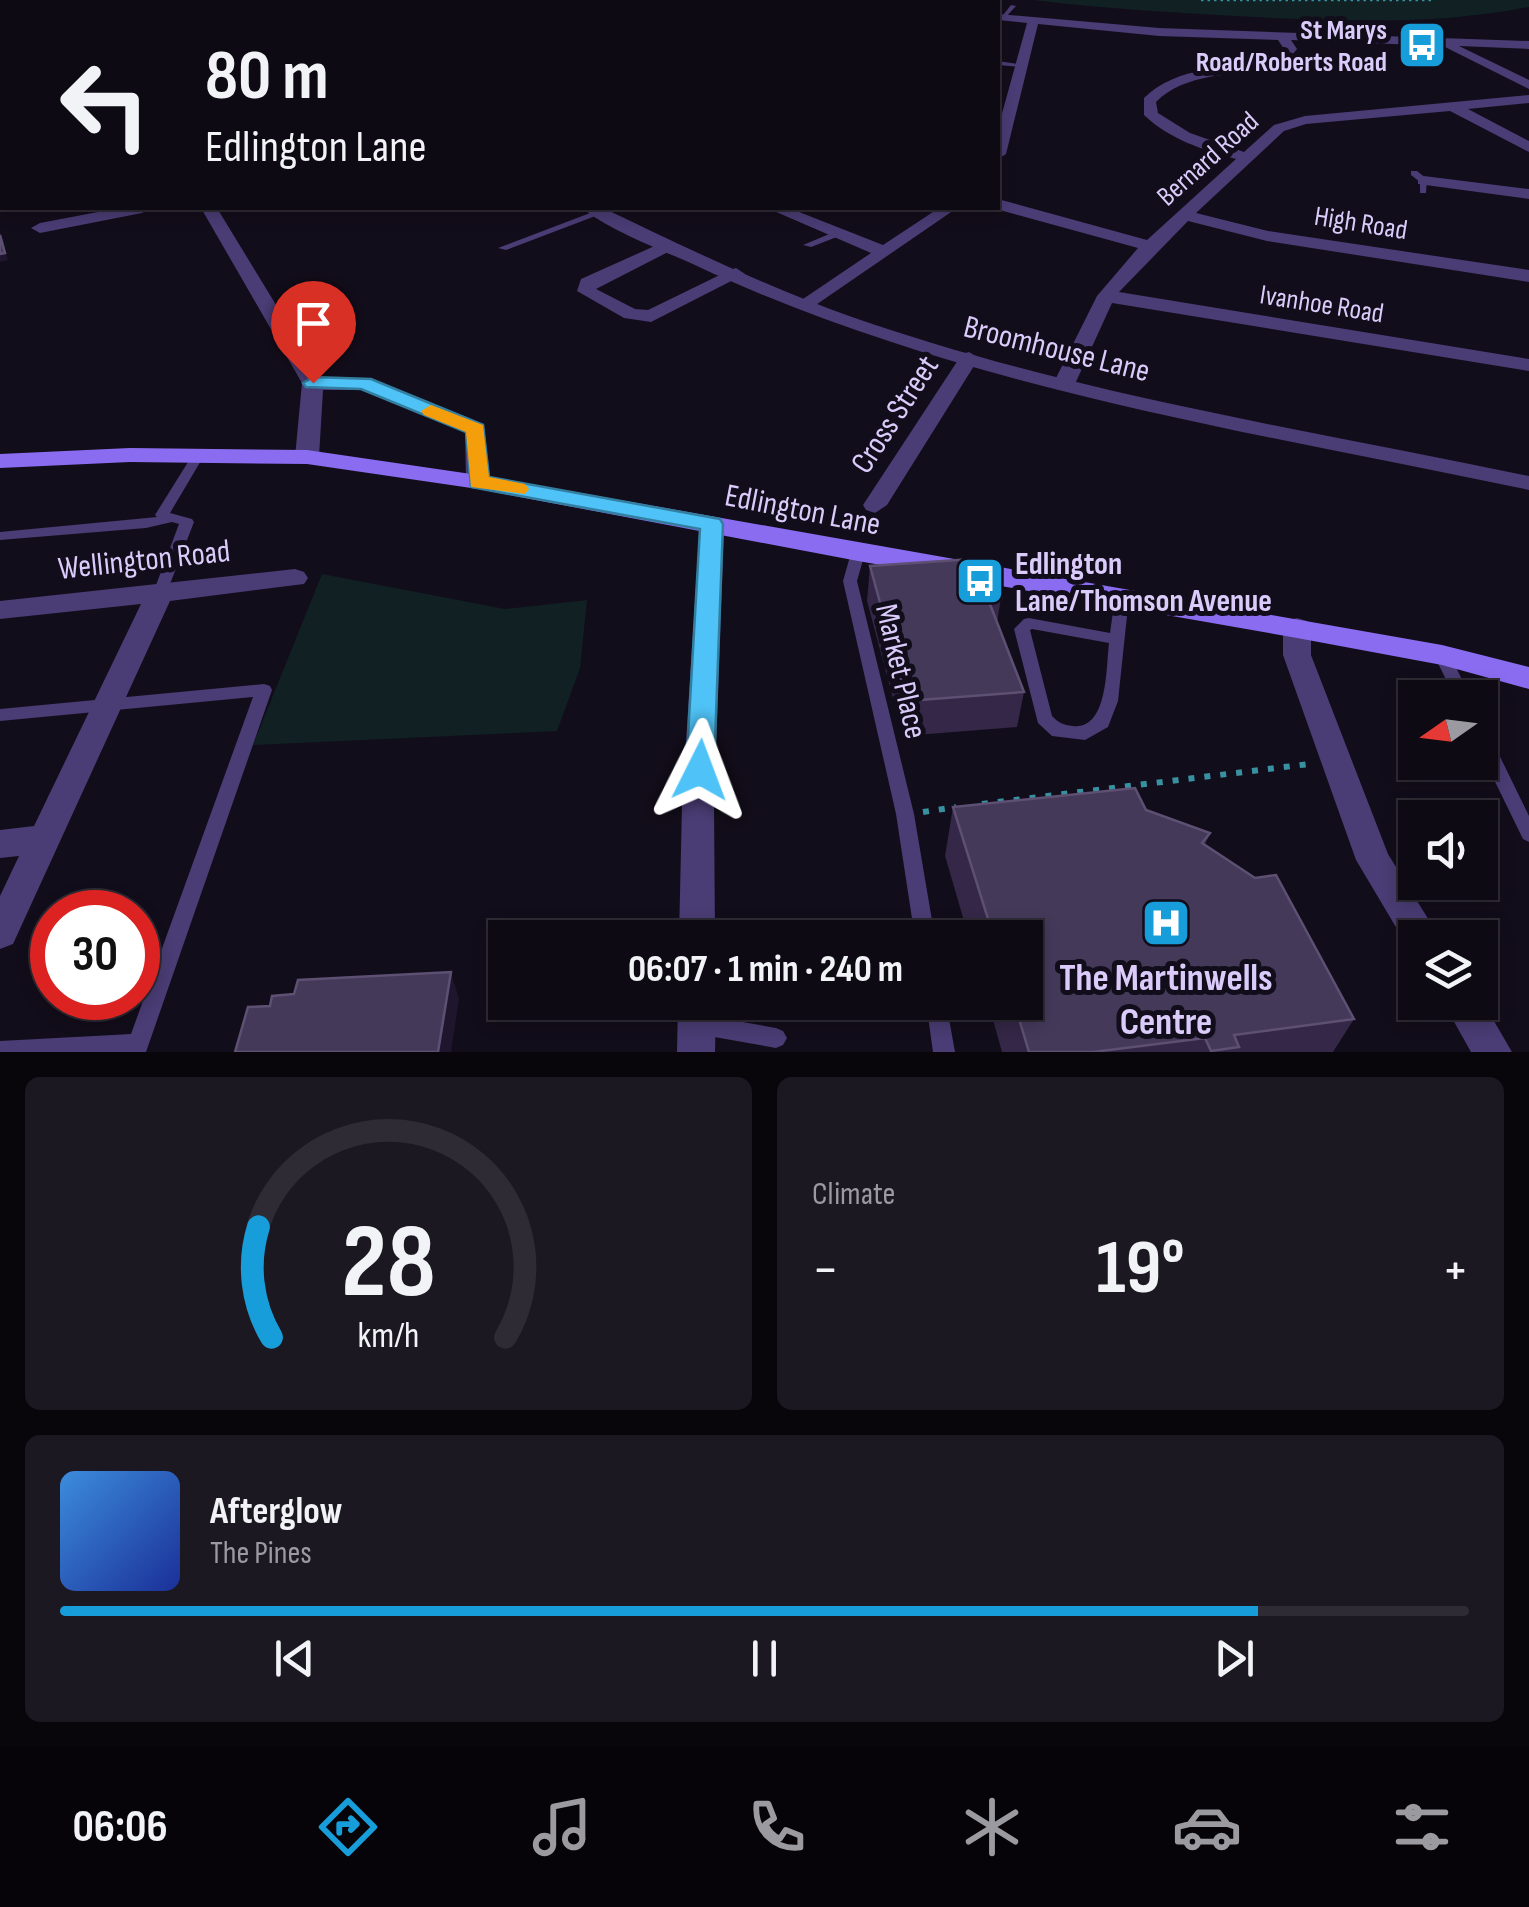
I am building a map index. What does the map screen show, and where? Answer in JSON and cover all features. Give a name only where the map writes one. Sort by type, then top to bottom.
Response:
[{"type":"main road","name":"Edlington Lane","points":[[0,461],[199,454],[307,457],[478,482],[858,553],[1298,628],[1442,655],[1529,678]]},
{"type":"street","points":[[1000,18],[1281,36],[1529,46]]},
{"type":"street","points":[[1002,125],[1033,22]]},
{"type":"street","points":[[1248,157],[1205,147],[1174,134],[1151,116],[1149,101],[1158,89],[1187,78],[1278,64],[1291,49],[1281,36]]},
{"type":"street","points":[[1441,40],[1529,86]]},
{"type":"street","name":"Bernard Road","points":[[1064,384],[1106,296],[1150,246],[1280,128],[1305,120],[1529,99]]},
{"type":"street","points":[[1452,106],[1529,147]]},
{"type":"street","points":[[1421,182],[1529,194]]},
{"type":"street","points":[[1000,205],[1150,246]]},
{"type":"street","points":[[40,228],[132,210]]},
{"type":"street","points":[[210,210],[313,383],[307,457]]},
{"type":"street","name":"Broomhouse Lane","points":[[596,210],[807,305],[881,333],[1064,384],[1529,484]]},
{"type":"street","points":[[780,210],[885,252]]},
{"type":"street","points":[[807,305],[885,252],[936,210]]},
{"type":"street","name":"High Road","points":[[1186,215],[1267,236],[1529,276]]},
{"type":"street","points":[[668,245],[588,283],[586,291],[631,314],[651,316],[736,274]]},
{"type":"street","name":"Ivanhoe Road","points":[[1106,296],[1529,365]]},
{"type":"street","name":"Cross Street","points":[[875,505],[969,358]]},
{"type":"street","points":[[313,383],[364,384],[476,429],[478,482]]},
{"type":"street","points":[[697,920],[698,804],[712,524]]},
{"type":"street","name":"Wellington Road","points":[[0,610],[295,578]]},
{"type":"street","points":[[0,932],[160,593]]},
{"type":"street","points":[[1298,628],[1297,655],[1373,860],[1411,920]]},
{"type":"street","points":[[0,844],[42,840]]},
{"type":"street","points":[[1473,1020],[1493,1052]]},
{"type":"lane","points":[[1000,18],[1013,6]]},
{"type":"lane","points":[[1000,63],[1020,64]]},
{"type":"lane","points":[[503,248],[596,210]]},
{"type":"lane","points":[[808,246],[839,233]]},
{"type":"lane","points":[[160,593],[188,522],[162,515],[199,454]]},
{"type":"lane","points":[[0,536],[146,524],[172,518]]},
{"type":"lane","name":"Market Place","points":[[858,553],[850,582],[903,808],[922,920]]},
{"type":"lane","points":[[1118,640],[1042,624],[1029,623],[1022,629],[1044,719],[1058,731],[1085,734],[1102,723],[1110,701],[1118,640],[1122,597]]},
{"type":"lane","points":[[1442,655],[1454,680]]},
{"type":"lane","points":[[0,716],[264,690],[137,1048],[0,1052]]},
{"type":"lane","points":[[1498,770],[1529,834]]},
{"type":"lane","points":[[939,1020],[944,1052]]},
{"type":"lane","points":[[696,1026],[776,1038]]},
{"type":"path","points":[[1202,0],[1397,4],[1432,0]]},
{"type":"path","points":[[903,808],[1336,761]]},
{"type":"shaded area","points":[[1033,0],[1529,0],[1529,7],[1460,17],[1358,21],[1171,12]]},
{"type":"shaded area","points":[[322,574],[505,609],[587,600],[580,668],[557,731],[253,745]]},
{"type":"building","points":[[972,559],[974,564],[988,563],[1001,598],[988,599],[1024,692],[907,701],[870,566]]},
{"type":"building","name":"The Martinwells Centre","points":[[1135,788],[1146,810],[1210,833],[1202,843],[1255,878],[1276,875],[1354,1019],[1234,1035],[1239,1047],[1211,1051],[1205,1038],[1093,1052],[1029,1052],[1019,1020],[1043,1020],[1043,920],[988,920],[953,807]]},
{"type":"building","points":[[451,972],[438,1052],[235,1052],[248,1007],[270,1006],[272,996],[294,994],[298,980]]},
{"type":"slow traffic","points":[[431,411],[476,429],[478,482],[518,489]]},
{"type":"place","name":"St Marys Road/Roberts Road","points":[[1422,45]]},
{"type":"place","name":"Edlington Lane/Thomson Avenue","points":[[980,581]]},
{"type":"place","name":"The Martinwells Centre","points":[[1166,923]]},
{"type":"route","points":[[313,383],[364,384],[476,429],[478,482],[712,524],[700,770]]}]
